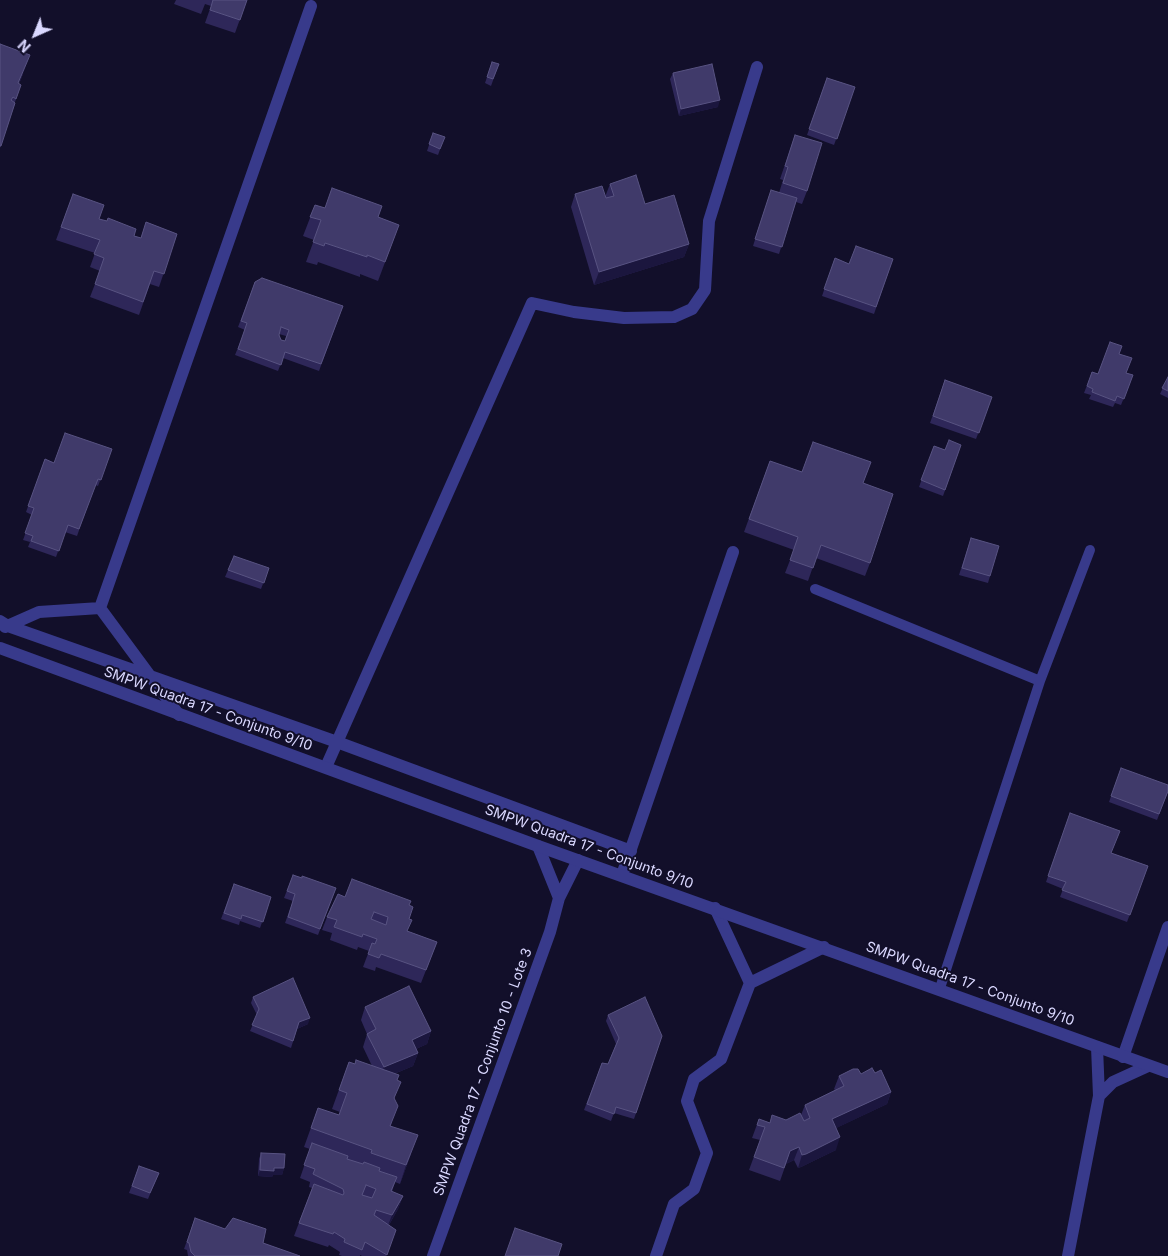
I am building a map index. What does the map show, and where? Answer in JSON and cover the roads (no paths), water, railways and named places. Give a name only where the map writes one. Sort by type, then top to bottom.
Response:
[{"type":"street","points":[[100,608],[311,6]]},
{"type":"street","points":[[326,768],[532,304],[574,312],[624,318],[674,318],[692,309],[705,290],[710,221],[758,67]]},
{"type":"street","points":[[622,875],[733,552]]},
{"type":"street","points":[[2,625],[39,612],[100,608]]},
{"type":"street","points":[[100,608],[179,716]]},
{"type":"street","points":[[2,625],[337,742],[631,851]]},
{"type":"street","name":"SMPW Quadra 17 - Conjunto 9/10","points":[[0,648],[179,716],[538,846],[940,988],[1168,1072]]},
{"type":"street","points":[[538,846],[558,898]]},
{"type":"street","name":"SMPW Quadra 17 - Conjunto 10 - Lote 3","points":[[433,1256],[550,932],[558,898],[578,860]]},
{"type":"street","points":[[715,908],[750,983]]},
{"type":"street","points":[[1123,1056],[1168,927]]},
{"type":"street","points":[[656,1256],[674,1204],[694,1189],[707,1153],[687,1101],[694,1079],[721,1059],[750,983],[824,947]]},
{"type":"street","points":[[1068,1256],[1099,1096],[1097,1047]]},
{"type":"street","points":[[1099,1096],[1113,1082],[1148,1066]]},
{"type":"lane","points":[[940,988],[1040,681],[1090,550]]},
{"type":"lane","points":[[815,589],[1040,681]]}]
